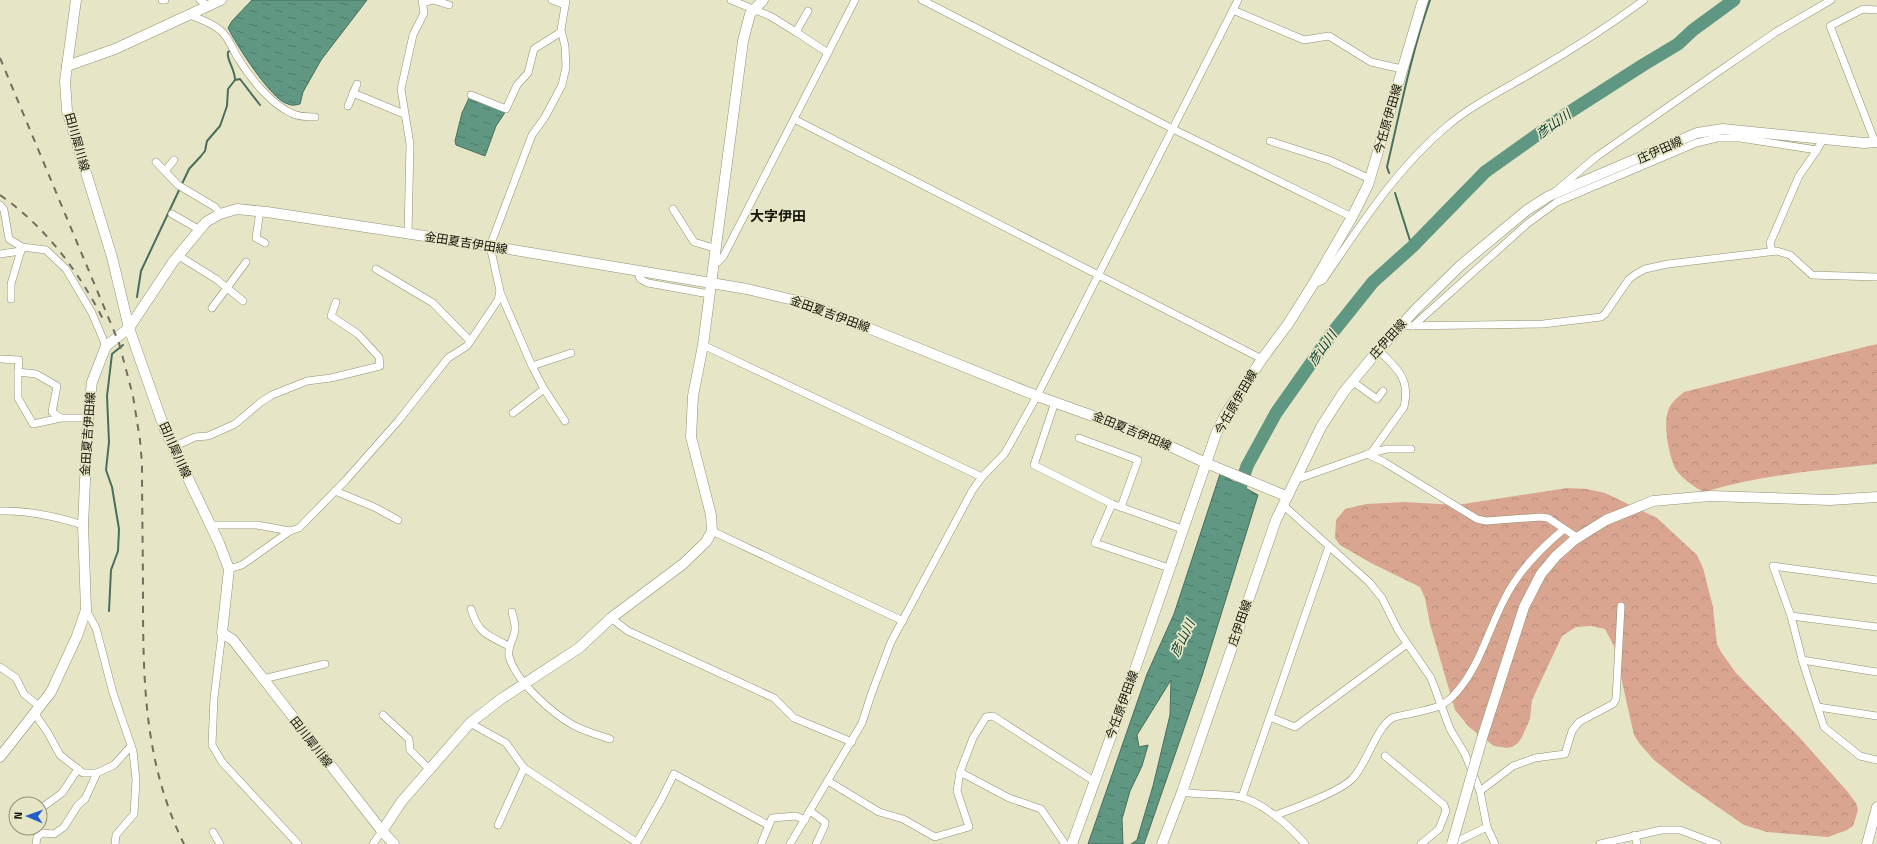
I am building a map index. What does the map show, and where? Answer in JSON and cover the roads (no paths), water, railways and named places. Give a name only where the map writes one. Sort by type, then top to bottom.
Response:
[{"type":"main road","name":"田川犀川線","points":[[76,0],[65,81],[67,111],[112,257],[129,328],[165,430],[229,569],[222,633],[233,640],[382,831],[394,844]]},
{"type":"main road","points":[[67,66],[115,49],[190,15],[204,3],[221,0]]},
{"type":"main road","points":[[382,831],[402,801],[470,723],[525,683],[579,648],[611,618],[683,564],[706,542],[712,531],[711,515],[690,437],[693,396],[703,345],[714,248],[743,41],[750,14],[763,0]]},
{"type":"main road","name":"今任原伊田線","points":[[1072,844],[1131,681],[1182,529],[1225,415],[1262,359],[1288,324],[1352,217],[1370,179],[1423,0]]},
{"type":"main road","name":"庄伊田線","points":[[1162,844],[1182,792],[1283,498],[1295,480],[1321,427],[1352,381],[1400,326],[1461,265],[1527,210],[1549,196],[1631,163],[1697,133],[1723,129],[1864,143],[1876,142]]},
{"type":"main road","name":"金田夏吉伊田線","points":[[1,753],[37,711],[51,692],[77,636],[86,610],[83,525],[88,418],[92,382],[106,346],[129,328],[179,256],[206,222],[220,214],[237,209],[490,246],[747,289],[806,303],[1037,396],[1146,435],[1283,498]]},
{"type":"main road","points":[[1452,844],[1483,735],[1524,607],[1541,574],[1556,556],[1578,538],[1606,520],[1653,502],[1710,496],[1830,500],[1877,497]]},
{"type":"main road","points":[[1867,844],[1877,807]]},
{"type":"street","points":[[408,234],[410,144],[404,114],[401,89],[402,83],[413,35],[424,13],[423,1],[433,0],[449,5]]},
{"type":"street","points":[[552,0],[565,2],[561,32],[565,46],[566,67],[562,86],[545,117],[532,135],[490,246],[500,291],[532,366],[544,389],[565,421]]},
{"type":"street","points":[[731,0],[755,9],[796,32],[828,53]]},
{"type":"street","points":[[713,261],[718,262],[723,257],[855,0]]},
{"type":"street","points":[[922,0],[1173,129],[1352,217]]},
{"type":"street","points":[[790,844],[862,723],[891,642],[972,491],[982,477],[1005,453],[1037,396],[1238,0]]},
{"type":"street","points":[[1312,286],[1323,280],[1378,200],[1415,155],[1446,127],[1471,107],[1598,34],[1644,0]]},
{"type":"street","points":[[1549,196],[1596,157],[1696,87],[1776,32],[1830,0]]},
{"type":"street","points":[[1876,142],[1830,26],[1863,8],[1877,10]]},
{"type":"street","points":[[1233,10],[1304,40],[1329,36],[1371,62],[1402,69]]},
{"type":"street","points":[[796,32],[808,11]]},
{"type":"street","points":[[190,15],[220,30],[242,64],[259,85],[282,108],[291,114],[315,117]]},
{"type":"street","points":[[471,95],[506,109],[517,85],[528,73],[534,49],[561,32]]},
{"type":"street","points":[[348,106],[357,84]]},
{"type":"street","points":[[353,93],[404,114]]},
{"type":"street","points":[[794,119],[1099,274],[1262,359]]},
{"type":"street","points":[[1412,326],[1527,224],[1557,202],[1696,143],[1717,138],[1740,138],[1817,150]]},
{"type":"street","points":[[1772,251],[1770,243],[1799,176],[1823,139]]},
{"type":"street","points":[[1270,141],[1329,160],[1370,179]]},
{"type":"street","points":[[165,170],[174,160]]},
{"type":"street","points":[[156,162],[178,185],[215,207],[220,214]]},
{"type":"street","points":[[0,205],[4,210],[9,239],[21,249]]},
{"type":"street","points":[[673,209],[694,242],[714,248]]},
{"type":"street","points":[[260,212],[256,238],[265,243]]},
{"type":"street","points":[[172,214],[200,230]]},
{"type":"street","points":[[11,299],[11,284],[21,249]]},
{"type":"street","points":[[0,254],[21,249],[46,250],[66,269],[92,313],[106,346]]},
{"type":"street","points":[[1400,326],[1544,324],[1601,317],[1605,314],[1629,279],[1645,269],[1668,264],[1772,251],[1790,255],[1812,276],[1877,277]]},
{"type":"street","points":[[179,256],[216,279],[243,301]]},
{"type":"street","points":[[212,308],[228,289],[246,262]]},
{"type":"street","points":[[376,269],[433,303],[470,341]]},
{"type":"street","points":[[639,271],[638,277],[640,280],[648,284],[709,294]]},
{"type":"street","points":[[229,569],[242,565],[290,531],[299,528],[335,491],[399,420],[448,358],[467,346],[498,300],[500,291]]},
{"type":"street","points":[[173,447],[195,438],[208,436],[235,424],[261,402],[307,381],[331,378],[380,366],[379,356],[358,334],[331,316],[336,302]]},
{"type":"street","points":[[703,345],[982,477]]},
{"type":"street","points":[[1369,454],[1404,407],[1406,399],[1403,380],[1399,370],[1378,350]]},
{"type":"street","points":[[532,366],[570,353]]},
{"type":"street","points":[[0,359],[19,360],[18,398],[33,424],[61,418],[88,418]]},
{"type":"street","points":[[18,372],[36,374],[57,386],[52,412],[61,418]]},
{"type":"street","points":[[1352,381],[1377,399],[1384,391]]},
{"type":"street","points":[[513,413],[544,389]]},
{"type":"street","points":[[1055,402],[1034,465],[1112,504],[1182,529]]},
{"type":"street","points":[[1080,438],[1138,460],[1121,507]]},
{"type":"street","points":[[1295,480],[1387,449],[1411,449]]},
{"type":"street","points":[[1369,454],[1477,519],[1486,521],[1541,517],[1548,518],[1578,538]]},
{"type":"street","points":[[335,491],[374,507],[398,520]]},
{"type":"street","points":[[1283,498],[1329,546],[1370,582],[1382,598],[1398,630],[1407,644],[1432,678],[1450,729],[1465,754],[1480,791],[1487,828],[1495,844]]},
{"type":"street","points":[[1112,504],[1095,543],[1169,568]]},
{"type":"street","points":[[0,511],[16,510],[55,516],[83,525]]},
{"type":"street","points":[[210,525],[257,525],[290,531]]},
{"type":"street","points":[[1276,815],[1343,786],[1353,779],[1384,727],[1391,719],[1442,706],[1454,696],[1464,683],[1504,598],[1517,577],[1534,556],[1564,529]]},
{"type":"street","points":[[712,531],[903,621]]},
{"type":"street","points":[[1242,797],[1329,546]]},
{"type":"street","points":[[1877,580],[1773,566],[1791,616],[1802,660],[1824,727],[1834,737],[1860,756],[1877,760]]},
{"type":"street","points":[[1480,791],[1513,766],[1535,758],[1564,754],[1568,749],[1572,731],[1579,722],[1613,704],[1616,699],[1621,606]]},
{"type":"street","points":[[472,609],[476,624],[489,636],[509,646]]},
{"type":"street","points":[[86,610],[96,628],[113,693],[132,746],[136,780],[134,814],[116,835],[114,844]]},
{"type":"street","points":[[512,612],[516,628],[509,646],[511,663],[525,683],[536,696],[557,715],[574,725],[610,739]]},
{"type":"street","points":[[1791,616],[1877,627]]},
{"type":"street","points":[[611,618],[628,631],[774,698],[794,718],[852,742]]},
{"type":"street","points":[[222,633],[214,698],[212,745],[222,762],[298,844]]},
{"type":"street","points":[[1270,717],[1295,727],[1407,644]]},
{"type":"street","points":[[1802,660],[1877,672]]},
{"type":"street","points":[[263,679],[325,664]]},
{"type":"street","points":[[0,667],[16,678],[24,694],[37,711],[60,755],[84,773],[97,773],[114,765],[132,746]]},
{"type":"street","points":[[1818,707],[1877,716]]},
{"type":"street","points":[[383,715],[409,739],[410,750],[429,770]]},
{"type":"street","points":[[828,781],[879,812],[903,818],[934,840],[969,827],[957,791],[960,772],[973,738],[986,717],[992,716],[1094,781]]},
{"type":"street","points":[[470,723],[506,744],[524,768],[636,843],[662,800],[674,774],[768,825]]},
{"type":"street","points":[[1385,756],[1444,805],[1446,811],[1439,829],[1421,844]]},
{"type":"street","points":[[498,825],[524,768]]},
{"type":"street","points":[[48,803],[62,793],[78,769]]},
{"type":"street","points":[[960,772],[1010,798],[1041,809],[1064,844]]},
{"type":"street","points":[[48,832],[54,834],[64,827],[78,805],[86,799],[97,773]]},
{"type":"street","points":[[1182,792],[1196,795],[1242,797],[1276,815],[1305,844]]},
{"type":"street","points":[[810,811],[825,822],[816,844]]},
{"type":"street","points":[[761,844],[772,818],[796,816],[805,820]]},
{"type":"street","points":[[1452,844],[1487,828]]},
{"type":"street","points":[[1600,844],[1661,830],[1680,830],[1717,844]]},
{"type":"street","points":[[373,844],[382,831]]},
{"type":"street","points":[[213,832],[220,844]]},
{"type":"street","points":[[1635,835],[1637,844]]},
{"type":"water","points":[[252,0],[367,0],[321,60],[303,92],[300,104],[292,105],[281,100],[273,93],[246,58],[228,28],[232,21]]},
{"type":"water","points":[[469,98],[506,111],[496,126],[485,156],[456,145],[455,141],[462,113]]},
{"type":"water","points":[[1220,474],[1258,495],[1202,676],[1149,830],[1144,844],[1131,844],[1137,840],[1153,786],[1170,715],[1171,680],[1137,735],[1139,747],[1148,745],[1142,766],[1130,791],[1122,819],[1123,844],[1088,844],[1147,674],[1174,614]]},
{"type":"waterway","points":[[1389,173],[1387,167],[1406,83],[1430,0]]},
{"type":"waterway","name":"彦山川","points":[[1236,501],[1247,466],[1276,413],[1333,332],[1373,282],[1412,247],[1485,172],[1565,115],[1678,44],[1693,30],[1734,0]]},
{"type":"waterway","points":[[137,297],[141,271],[189,169],[205,151],[207,141],[220,126],[227,106],[228,89],[235,80],[228,55],[228,52],[231,50]]},
{"type":"waterway","points":[[235,80],[240,79],[260,105]]},
{"type":"waterway","points":[[1395,193],[1412,247]]},
{"type":"waterway","points":[[109,611],[111,570],[118,551],[119,529],[112,487],[106,470],[109,442],[107,396],[112,354],[123,345]]},
{"type":"railway","points":[[0,58],[119,343],[133,396],[142,464],[143,630],[149,724],[161,784],[171,814],[184,844]]},
{"type":"railway","points":[[0,195],[32,221],[47,236],[85,286],[105,323]]},
{"type":"district","name":"大字伊田","points":[[778,216]]}]
